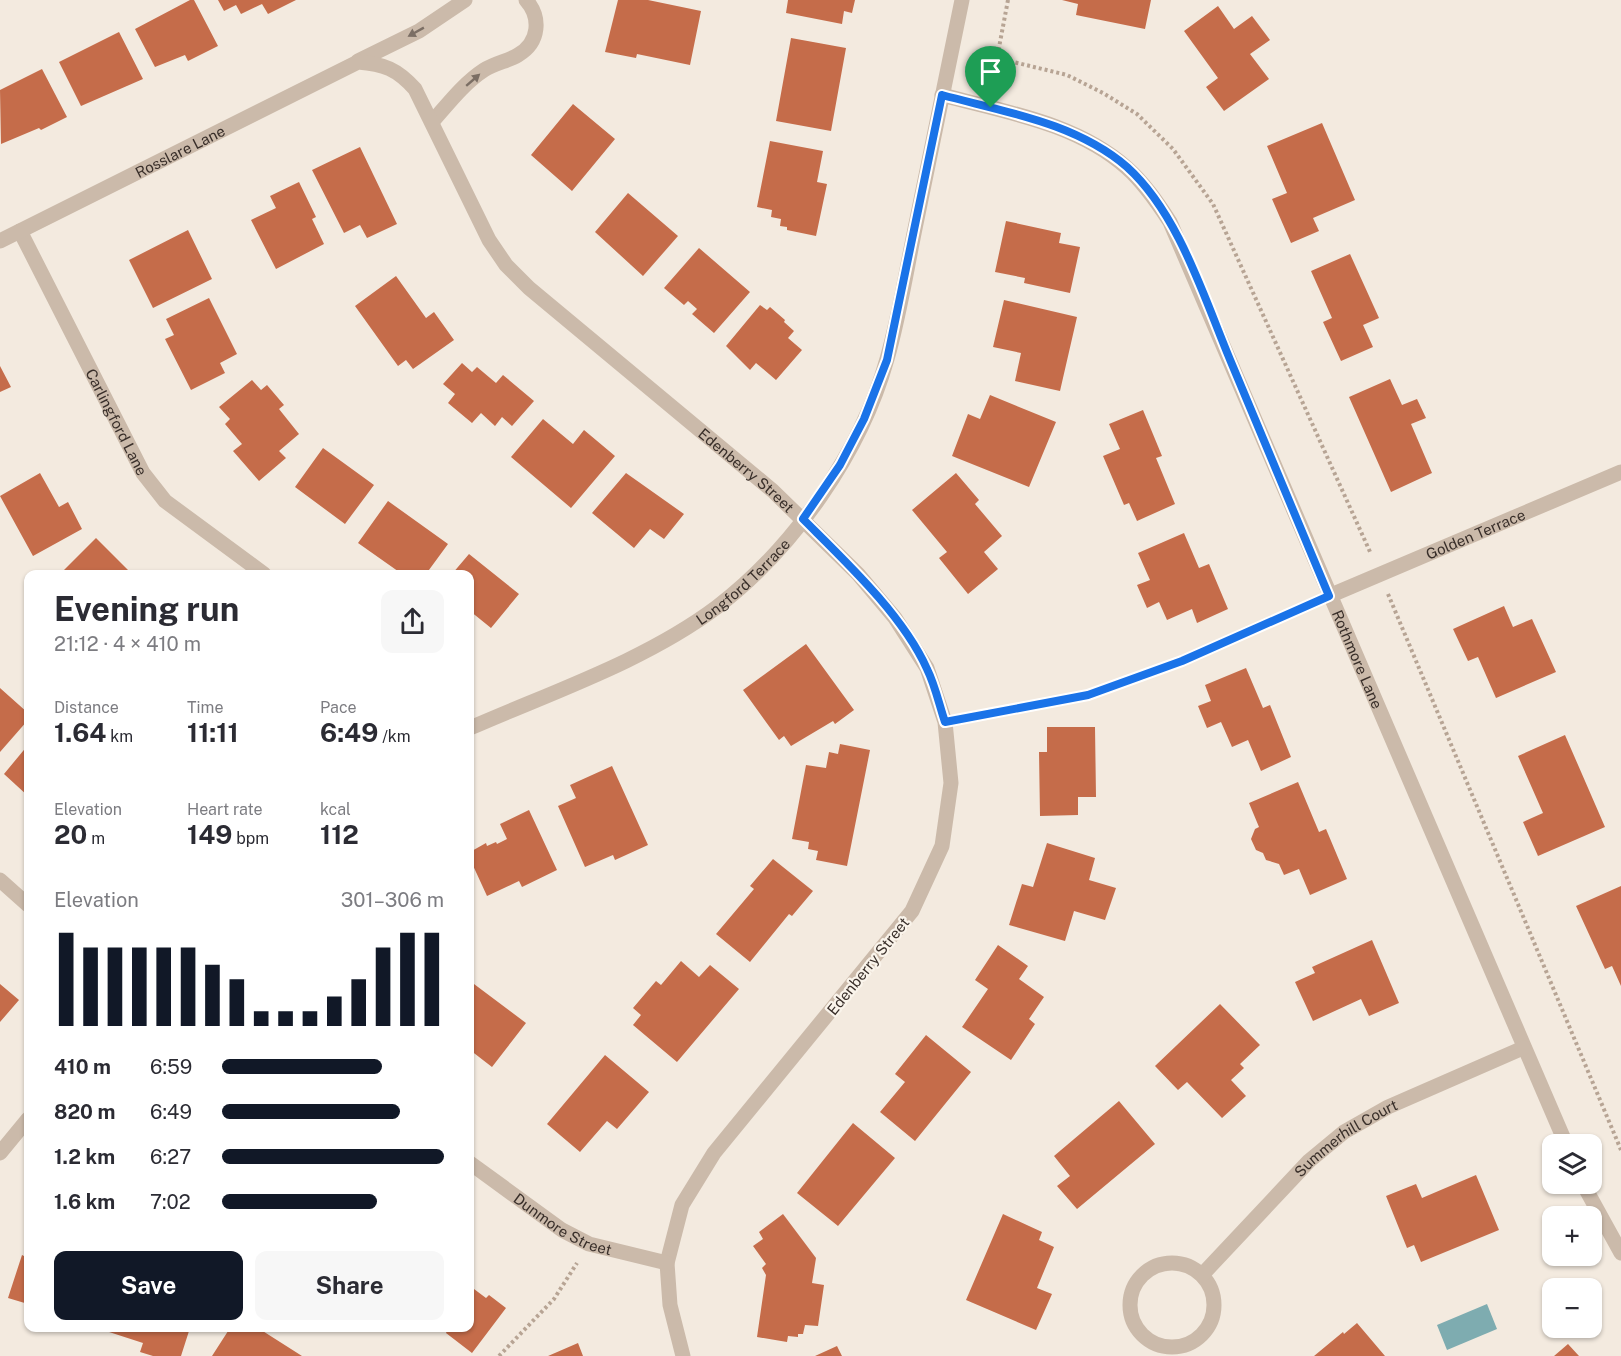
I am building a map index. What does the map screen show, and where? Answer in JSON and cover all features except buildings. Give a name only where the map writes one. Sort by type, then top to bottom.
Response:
[{"type":"street","name":"Rosslare Lane","points":[[0,241],[419,31],[465,0]]},
{"type":"street","points":[[358,62],[382,64],[400,73],[415,89],[432,122],[485,70],[520,54],[532,42],[537,28],[535,13],[526,0]]},
{"type":"street","name":"Longford Terrace","points":[[474,726],[612,666],[679,632],[717,607],[751,578],[783,545],[840,465],[864,419],[887,360],[962,0]]},
{"type":"street","name":"Rothmore Lane","points":[[942,95],[1038,121],[1085,139],[1126,167],[1150,191],[1170,222],[1562,1134]]},
{"type":"street","name":"Edenberry Street","points":[[432,122],[489,240],[506,266],[529,288],[803,519],[858,574],[895,618],[927,668],[945,722],[951,783],[942,846],[912,911],[714,1153],[682,1205],[667,1263],[670,1305],[683,1356]]},
{"type":"street","name":"Carlingford Lane","points":[[20,231],[143,473],[165,501],[259,570]]},
{"type":"street","name":"Golden Terrace","points":[[1329,596],[1621,472]]},
{"type":"street","points":[[0,880],[24,901]]},
{"type":"street","name":"Summerhill Court","points":[[1202,1275],[1309,1161],[1344,1132],[1388,1107],[1524,1048]]},
{"type":"street","points":[[0,1153],[24,1124]]},
{"type":"street","name":"Dunmore Street","points":[[474,1166],[562,1230],[590,1244],[667,1263]]},
{"type":"street","points":[[1589,1194],[1621,1253]]},
{"type":"street","points":[[1177,1263],[1190,1267],[1202,1275],[1210,1286],[1214,1300],[1214,1313],[1209,1326],[1200,1337],[1188,1345],[1174,1348],[1148,1340],[1131,1318],[1130,1304],[1133,1290],[1140,1278],[1150,1269],[1163,1264],[1177,1263]]},
{"type":"path","points":[[1008,0],[997,58],[1067,75],[1137,114],[1173,149],[1213,204],[1380,575],[1621,1150]]},
{"type":"path","points":[[945,722],[1088,695],[1182,661],[1329,596]]},
{"type":"path","points":[[499,1356],[554,1299],[590,1244]]},
{"type":"water","points":[[1487,1304],[1497,1329],[1447,1350],[1437,1325]]},
{"type":"route","points":[[942,95],[991,108],[1038,121],[1085,139],[1126,167],[1150,191],[1170,222],[1196,279],[1329,596],[1182,661],[1088,695],[945,722],[927,668],[895,618],[858,574],[803,519],[821,496],[840,465],[864,419],[887,360],[942,95]]}]
